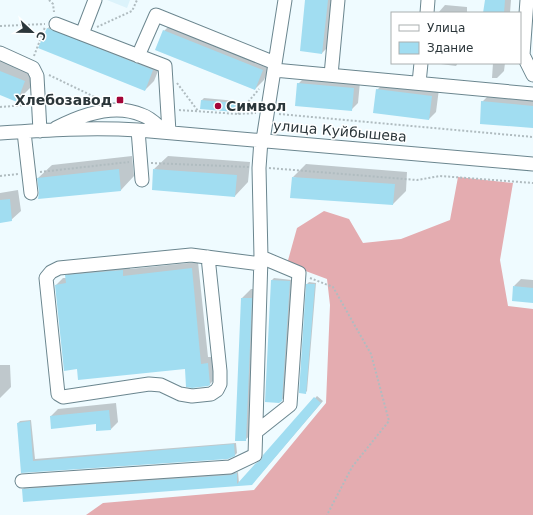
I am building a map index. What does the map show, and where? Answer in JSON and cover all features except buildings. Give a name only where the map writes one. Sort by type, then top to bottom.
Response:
[{"type":"street","points":[[82,34],[95,0]]},
{"type":"street","points":[[22,481],[230,467],[255,455],[261,260],[259,168],[262,140],[285,0]]},
{"type":"street","points":[[331,75],[338,0]]},
{"type":"street","points":[[427,12],[428,0]]},
{"type":"street","points":[[527,0],[523,55],[533,76]]},
{"type":"street","points":[[138,56],[156,15],[275,66],[331,75],[533,94]]},
{"type":"street","points":[[51,24],[82,34],[165,66],[167,132]]},
{"type":"street","points":[[0,53],[32,67],[37,76],[46,130],[72,120],[119,109],[141,114],[167,132]]},
{"type":"street","points":[[419,83],[421,64]]},
{"type":"street","name":"улица Куйбышева","points":[[0,133],[107,128],[533,164]]},
{"type":"street","points":[[138,130],[142,180]]},
{"type":"street","points":[[24,132],[30,193]]},
{"type":"street","points":[[208,257],[220,371],[220,384],[217,390],[211,394],[192,396],[180,394],[161,385],[149,384],[63,397],[58,394],[46,278],[51,272],[59,268],[191,255],[261,260],[299,273],[290,405],[256,432]]},
{"type":"path","points":[[49,0],[53,4],[51,24],[32,67],[103,101]]},
{"type":"path","points":[[82,34],[132,11],[137,0]]},
{"type":"path","points":[[0,26],[51,24]]},
{"type":"path","points":[[165,66],[198,111]]},
{"type":"path","points":[[238,114],[260,86]]},
{"type":"path","points":[[299,273],[332,287],[371,354],[389,421],[352,467],[327,515]]},
{"type":"shaded area","points":[[107,0],[130,0],[127,8]]},
{"type":"shaded area","points":[[458,177],[513,183],[500,260],[508,306],[533,309],[533,515],[86,515],[103,503],[254,490],[326,403],[330,305],[327,279],[287,264],[297,228],[324,211],[349,219],[363,243],[401,239],[450,220]]},
{"type":"place","name":"Хлебозавод","points":[[120,100]]},
{"type":"place","name":"Символ","points":[[218,106]]}]
